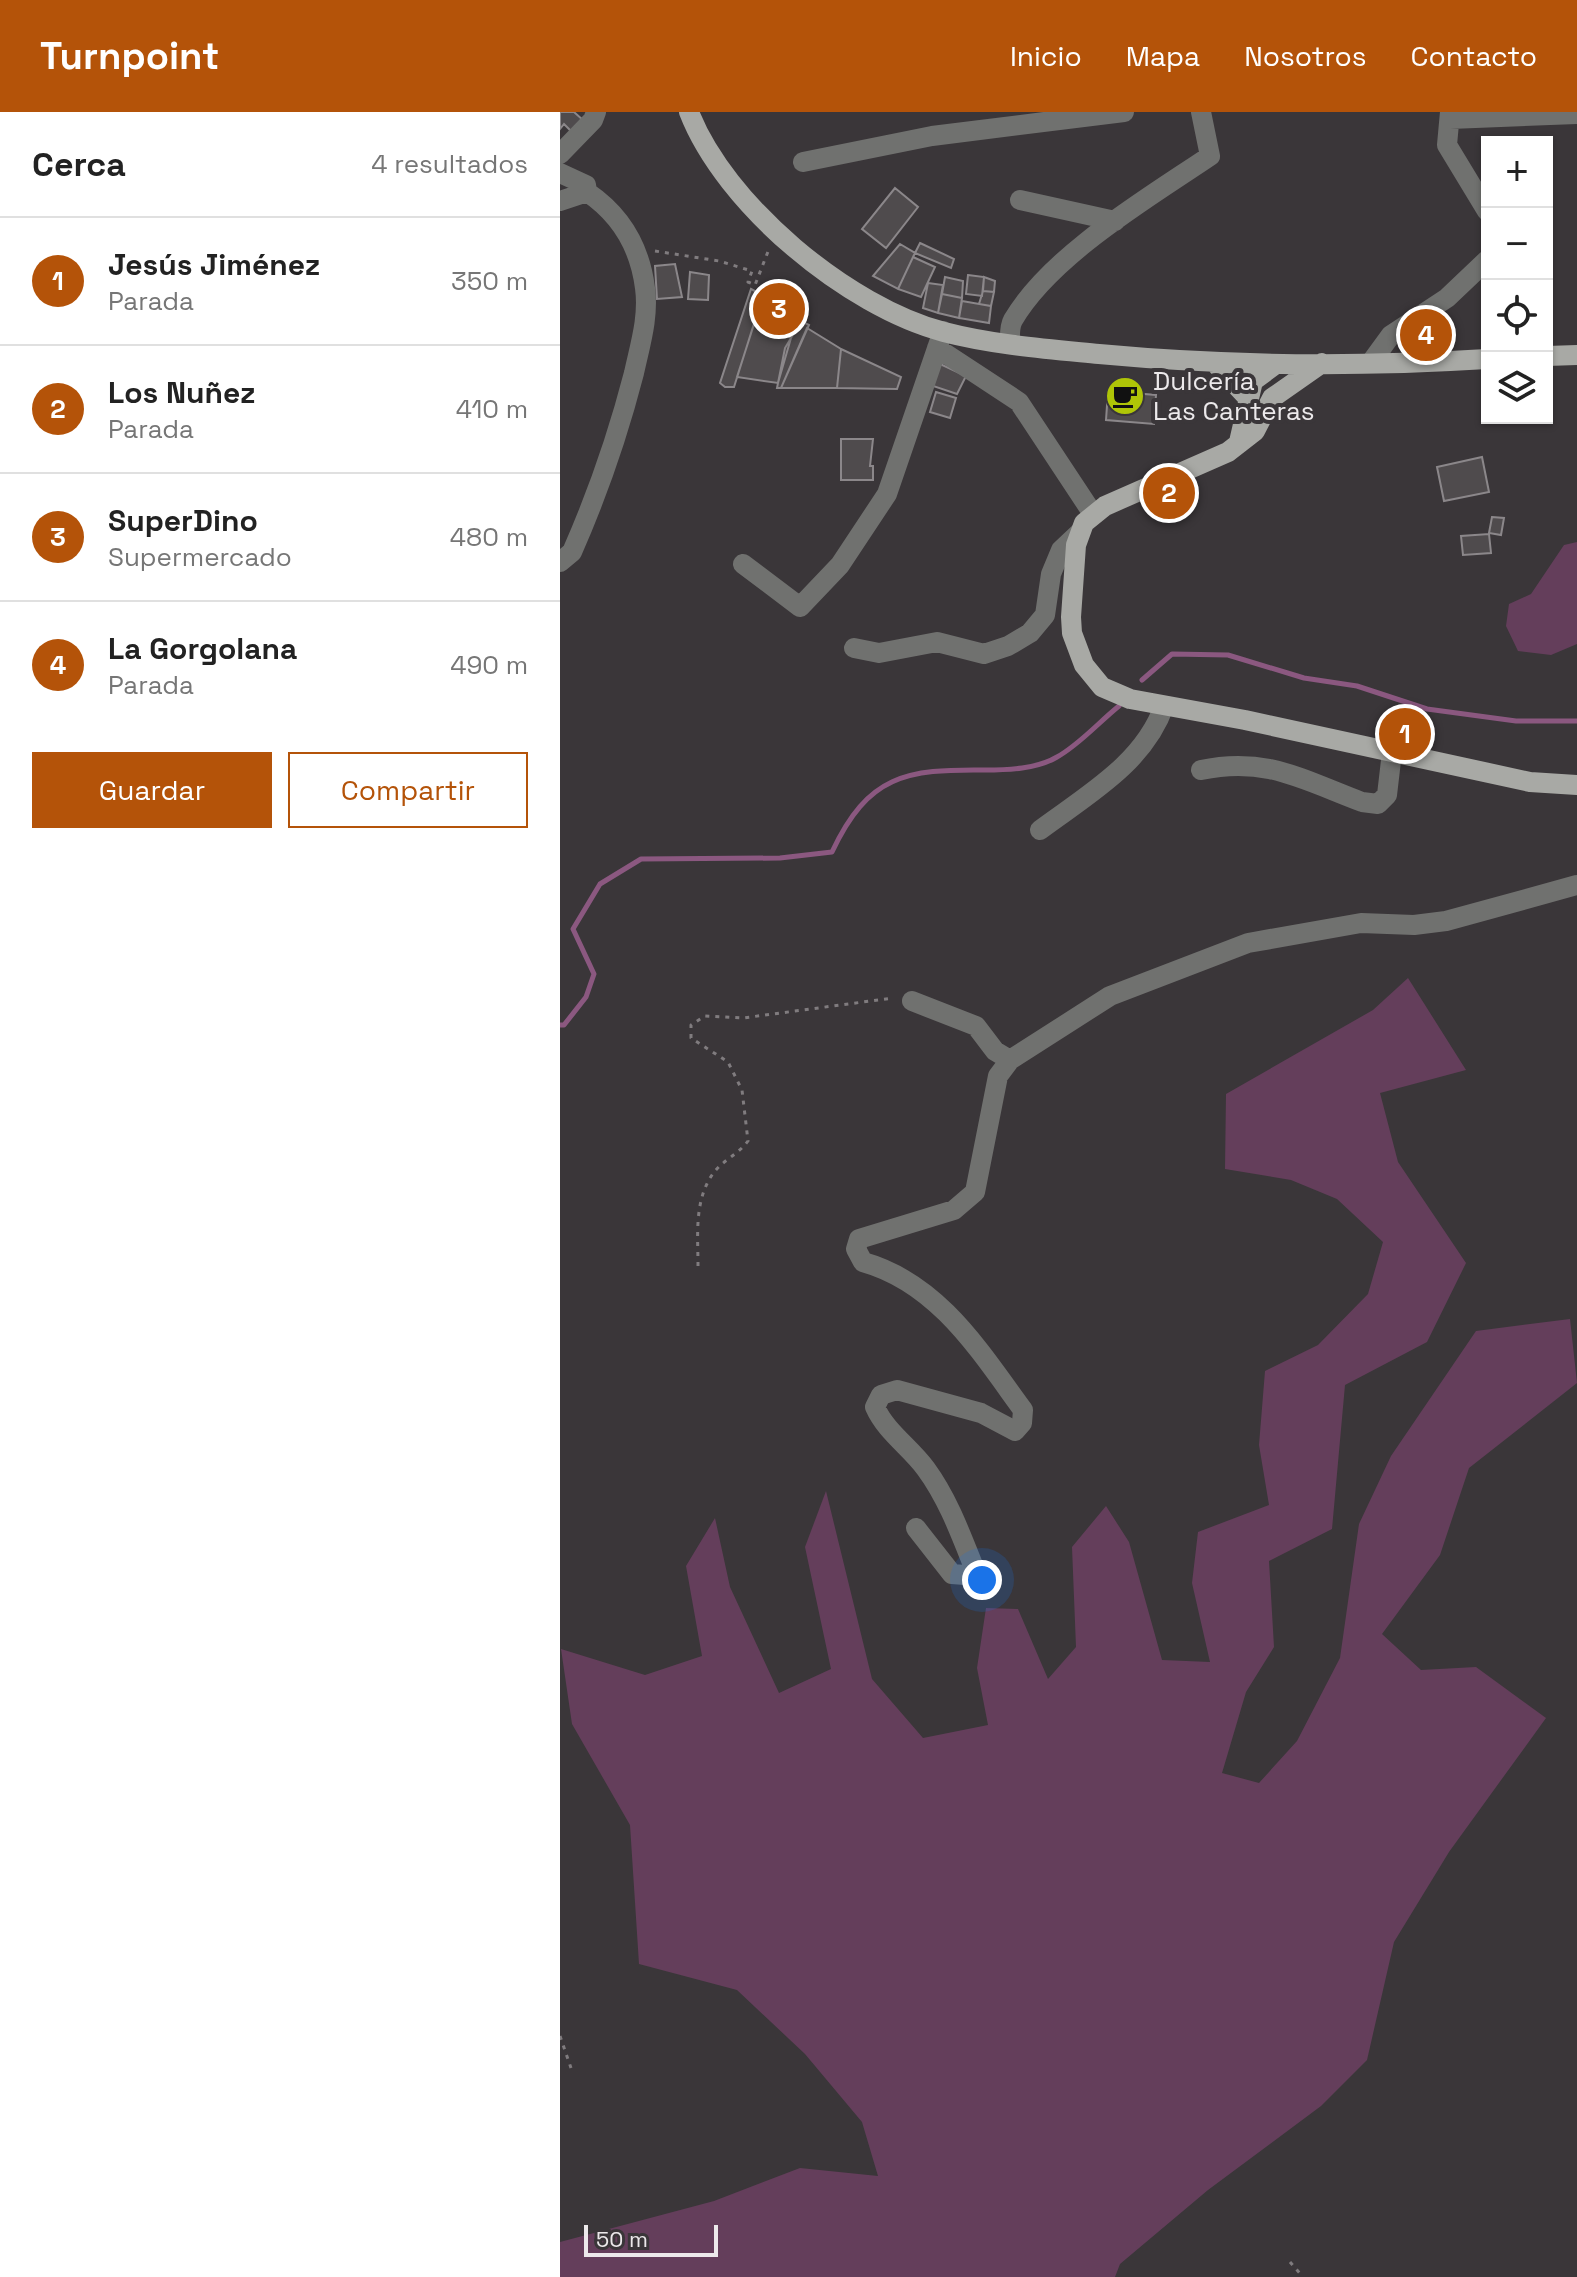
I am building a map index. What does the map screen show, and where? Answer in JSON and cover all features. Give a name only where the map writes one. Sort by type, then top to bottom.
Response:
[{"type":"main road","points":[[689,112],[722,166],[776,231],[813,264],[856,294],[905,318],[940,340],[1260,367],[1481,359]]},
{"type":"main road","points":[[1553,356],[1577,355]]},
{"type":"main road","points":[[1214,362],[1247,397]]},
{"type":"main road","points":[[1322,363],[1272,398],[1255,431],[1215,459],[1093,514],[1079,533],[1071,617],[1072,633],[1084,665],[1102,687],[1116,695],[1530,782],[1577,785]]},
{"type":"main road","points":[[1239,442],[1247,397],[1260,367]]},
{"type":"main road","points":[[1260,367],[1272,398]]},
{"type":"street","points":[[560,154],[593,120],[596,112]]},
{"type":"street","points":[[803,162],[932,136],[1124,112]]},
{"type":"street","points":[[1010,344],[1011,323],[1046,279],[1115,221],[1210,156],[1201,112]]},
{"type":"street","points":[[1485,208],[1447,145],[1450,116],[1577,114]]},
{"type":"street","points":[[560,173],[578,180],[587,192],[622,222],[635,248],[645,289],[645,326],[618,435],[572,552],[560,562]]},
{"type":"street","points":[[560,201],[587,192]]},
{"type":"street","points":[[1020,200],[1115,221]]},
{"type":"street","points":[[1372,361],[1391,335],[1447,298],[1481,266]]},
{"type":"street","points":[[743,564],[800,607],[840,565],[887,494],[940,340],[1019,402],[1093,514]]},
{"type":"street","points":[[854,648],[879,653],[937,642],[984,654],[1008,646],[1030,633],[1045,615],[1051,574],[1061,550],[1079,533]]},
{"type":"street","points":[[1040,830],[1127,763],[1155,733],[1164,706]]},
{"type":"street","points":[[1201,770],[1231,764],[1263,766],[1362,802],[1378,804],[1387,795],[1392,752]]},
{"type":"street","points":[[916,1528],[952,1574],[965,1575],[975,1570],[940,1490],[914,1455],[881,1421],[875,1407],[881,1395],[897,1390],[981,1413],[1015,1431],[1022,1423],[1023,1410],[968,1336],[920,1287],[891,1270],[863,1262],[856,1249],[859,1239],[954,1210],[975,1192],[993,1091],[1010,1060],[1110,996],[1248,943],[1361,923],[1414,925],[1446,921],[1577,885]]},
{"type":"street","points":[[912,1001],[976,1026],[995,1051],[1010,1060]]},
{"type":"path","points":[[635,248],[736,266],[752,271],[748,282],[755,285],[776,231]]},
{"type":"path","points":[[698,1266],[699,1205],[713,1172],[739,1154],[748,1141],[742,1090],[728,1062],[691,1038],[691,1025],[705,1016],[743,1018],[887,997],[912,1001]]},
{"type":"path","points":[[560,2036],[571,2068]]},
{"type":"path","points":[[1290,2262],[1303,2277]]},
{"type":"shaded area","points":[[1577,542],[1577,644],[1551,655],[1518,651],[1506,626],[1509,604],[1531,594],[1564,545]]},
{"type":"shaded area","points":[[1408,978],[1466,1070],[1380,1093],[1398,1162],[1466,1263],[1427,1342],[1345,1385],[1332,1529],[1269,1561],[1274,1647],[1246,1692],[1222,1773],[1259,1783],[1297,1741],[1340,1658],[1359,1524],[1391,1456],[1476,1331],[1570,1319],[1577,1383],[1469,1468],[1440,1555],[1382,1634],[1421,1670],[1476,1667],[1546,1718],[1449,1852],[1394,1942],[1367,2060],[1321,2106],[1208,2190],[1120,2264],[1115,2277],[560,2277],[560,2242],[714,2201],[800,2168],[878,2176],[862,2122],[805,2054],[737,1990],[639,1964],[630,1825],[572,1724],[561,1649],[645,1675],[702,1656],[686,1566],[715,1518],[730,1587],[779,1693],[831,1669],[805,1547],[826,1491],[872,1679],[923,1738],[988,1725],[977,1668],[986,1608],[1018,1609],[1048,1679],[1076,1647],[1072,1547],[1106,1506],[1129,1542],[1162,1660],[1210,1662],[1192,1583],[1198,1532],[1269,1505],[1259,1445],[1265,1371],[1318,1345],[1368,1294],[1383,1242],[1337,1199],[1291,1180],[1225,1169],[1226,1094],[1373,1010]]},
{"type":"building","points":[[560,112],[574,112],[584,121],[572,132],[564,124],[560,129]]},
{"type":"building","points":[[895,188],[918,207],[886,248],[862,229]]},
{"type":"building","points":[[920,243],[954,259],[951,268],[915,253]]},
{"type":"building","points":[[900,244],[915,253],[898,289],[873,276]]},
{"type":"building","points":[[913,257],[935,267],[921,297],[898,289]]},
{"type":"building","points":[[675,264],[682,297],[657,299],[655,266]]},
{"type":"building","points":[[690,272],[709,275],[708,300],[688,299]]},
{"type":"building","points":[[968,275],[984,277],[982,296],[966,294]]},
{"type":"building","points":[[945,277],[963,281],[962,298],[942,294]]},
{"type":"building","points":[[984,277],[995,281],[994,292],[983,291]]},
{"type":"building","points":[[928,283],[943,285],[938,313],[923,308]]},
{"type":"building","points":[[751,289],[763,295],[734,387],[725,387],[720,383]]},
{"type":"building","points":[[983,291],[994,292],[991,306],[979,304]]},
{"type":"building","points":[[763,294],[803,319],[791,338],[754,317]]},
{"type":"building","points":[[942,294],[962,298],[959,318],[938,313]]},
{"type":"building","points":[[962,301],[991,306],[989,323],[959,318]]},
{"type":"building","points":[[756,318],[791,338],[778,383],[737,377]]},
{"type":"building","points":[[801,321],[809,325],[781,388],[777,388],[785,348]]},
{"type":"building","points":[[807,328],[841,349],[837,388],[781,388]]},
{"type":"building","points":[[841,349],[901,377],[897,389],[837,388]]},
{"type":"building","points":[[938,363],[966,376],[957,394],[930,385]]},
{"type":"building","points":[[1108,391],[1156,395],[1154,424],[1106,420]]},
{"type":"building","points":[[936,392],[956,398],[950,418],[930,412]]},
{"type":"building","points":[[841,439],[873,439],[870,466],[873,466],[873,480],[841,480]]},
{"type":"building","points":[[1482,457],[1489,492],[1444,501],[1437,467]]},
{"type":"building","points":[[1492,517],[1504,518],[1501,535],[1489,533]]},
{"type":"building","points":[[1489,534],[1491,553],[1463,555],[1461,536]]},
{"type":"waterway","points":[[1142,680],[1172,654],[1228,655],[1304,678],[1357,686],[1427,709],[1516,721],[1577,721]]},
{"type":"waterway","points":[[560,1025],[564,1025],[586,997],[594,974],[573,929],[600,884],[641,859],[780,858],[832,852],[860,807],[875,792],[892,782],[933,772],[1013,769],[1041,764],[1073,746],[1119,706]]},
{"type":"place","name":"SuperDino","points":[[779,309]]},
{"type":"place","name":"La Gorgolana","points":[[1426,335]]},
{"type":"place","name":"Dulcería Las Canteras","points":[[1125,396]]},
{"type":"place","name":"Los Nuñez","points":[[1169,493]]},
{"type":"place","name":"Jesús Jiménez","points":[[1405,734]]}]
